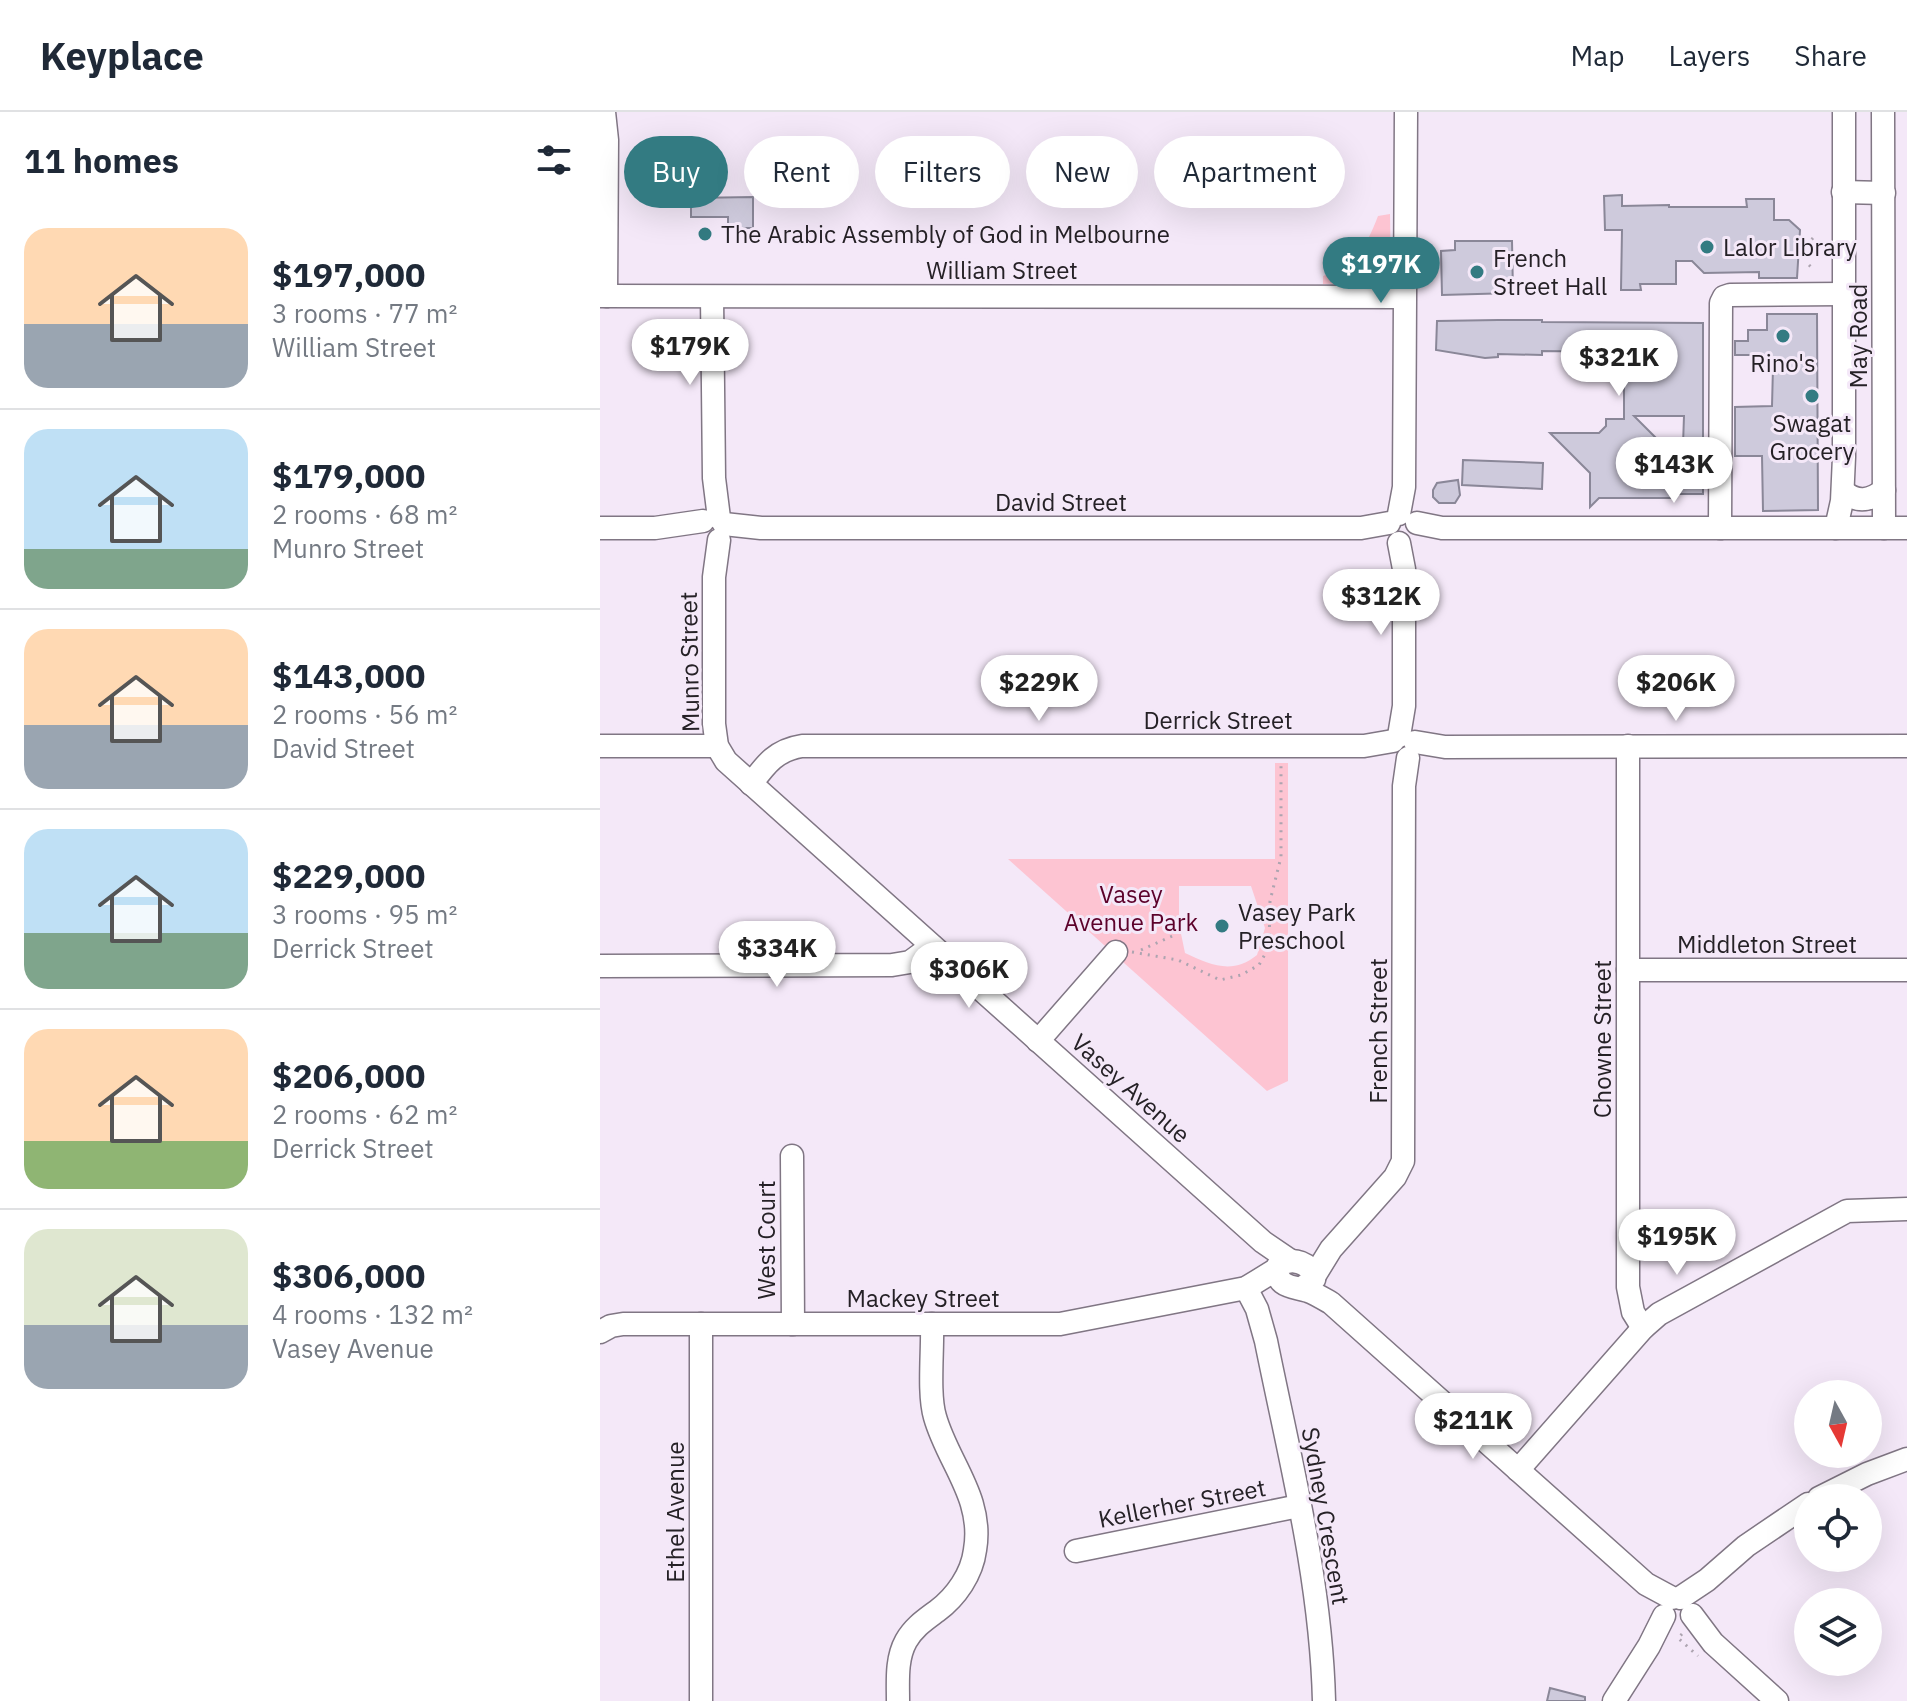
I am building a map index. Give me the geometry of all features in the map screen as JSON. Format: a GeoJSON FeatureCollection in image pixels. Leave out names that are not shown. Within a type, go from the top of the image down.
{"type":"FeatureCollection","features":[{"type":"Feature","properties":{"kind":"street","name":"May Road"},"geometry":{"type":"LineString","coordinates":[[1836,528],[1843,491],[1844,112]]}},
{"type":"Feature","properties":{"kind":"street","name":"May Road"},"geometry":{"type":"LineString","coordinates":[[1883,112],[1884,528]]}},
{"type":"Feature","properties":{"kind":"street"},"geometry":{"type":"LineString","coordinates":[[603,296],[606,115]]}},
{"type":"Feature","properties":{"kind":"street","name":"French Street"},"geometry":{"type":"LineString","coordinates":[[1294,1276],[1331,1249],[1395,1177],[1403,1161],[1407,117]]}},
{"type":"Feature","properties":{"kind":"street"},"geometry":{"type":"LineString","coordinates":[[1843,192],[1884,193]]}},
{"type":"Feature","properties":{"kind":"street"},"geometry":{"type":"LineString","coordinates":[[1720,528],[1720,311],[1724,297],[1843,294]]}},
{"type":"Feature","properties":{"kind":"street","name":"William Street"},"geometry":{"type":"LineString","coordinates":[[603,296],[1404,297]]}},
{"type":"Feature","properties":{"kind":"street","name":"Munro Street"},"geometry":{"type":"LineString","coordinates":[[712,297],[714,724],[717,746]]}},
{"type":"Feature","properties":{"kind":"street"},"geometry":{"type":"LineString","coordinates":[[1843,491],[1862,500],[1884,490]]}},
{"type":"Feature","properties":{"kind":"street","name":"David Street"},"geometry":{"type":"LineString","coordinates":[[600,528],[1907,528]]}},
{"type":"Feature","properties":{"kind":"street"},"geometry":{"type":"LineString","coordinates":[[600,746],[717,746]]}},
{"type":"Feature","properties":{"kind":"street","name":"Vasey Avenue"},"geometry":{"type":"LineString","coordinates":[[717,746],[726,761],[751,784],[1086,1081],[1263,1242],[1294,1276],[1331,1303],[1777,1701]]}},
{"type":"Feature","properties":{"kind":"street","name":"Derrick Street"},"geometry":{"type":"LineString","coordinates":[[751,784],[775,755],[802,746],[1907,746]]}},
{"type":"Feature","properties":{"kind":"street","name":"Chowne Street"},"geometry":{"type":"LineString","coordinates":[[1628,746],[1628,1287],[1633,1312],[1643,1328]]}},
{"type":"Feature","properties":{"kind":"street"},"geometry":{"type":"LineString","coordinates":[[600,966],[892,965],[910,962],[932,946]]}},
{"type":"Feature","properties":{"kind":"street"},"geometry":{"type":"LineString","coordinates":[[1038,1041],[1127,952]]}},
{"type":"Feature","properties":{"kind":"street","name":"Middleton Street"},"geometry":{"type":"LineString","coordinates":[[1628,970],[1907,970]]}},
{"type":"Feature","properties":{"kind":"street","name":"West Court"},"geometry":{"type":"LineString","coordinates":[[792,1156],[793,1324]]}},
{"type":"Feature","properties":{"kind":"street"},"geometry":{"type":"LineString","coordinates":[[1518,1470],[1643,1328],[1670,1307],[1847,1211],[1907,1209]]}},
{"type":"Feature","properties":{"kind":"street","name":"Mackey Street"},"geometry":{"type":"LineString","coordinates":[[600,1332],[623,1324],[1060,1324],[1294,1276]]}},
{"type":"Feature","properties":{"kind":"street","name":"Sydney Crescent"},"geometry":{"type":"LineString","coordinates":[[1266,1341],[1269,1311],[1294,1276]]}},
{"type":"Feature","properties":{"kind":"street","name":"Sydney Crescent"},"geometry":{"type":"LineString","coordinates":[[1246,1288],[1257,1309],[1266,1341],[1299,1506],[1316,1598],[1324,1701]]}},
{"type":"Feature","properties":{"kind":"street","name":"Ethel Avenue"},"geometry":{"type":"LineString","coordinates":[[701,1324],[701,1701]]}},
{"type":"Feature","properties":{"kind":"street"},"geometry":{"type":"LineString","coordinates":[[898,1701],[899,1666],[907,1639],[915,1627],[948,1602],[960,1587],[975,1555],[977,1539],[975,1509],[970,1493],[935,1418],[932,1324]]}},
{"type":"Feature","properties":{"kind":"street"},"geometry":{"type":"LineString","coordinates":[[1847,1484],[1907,1459]]}},
{"type":"Feature","properties":{"kind":"street","name":"Kellerher Street"},"geometry":{"type":"LineString","coordinates":[[1076,1551],[1299,1506]]}},
{"type":"Feature","properties":{"kind":"street"},"geometry":{"type":"LineString","coordinates":[[1614,1701],[1649,1646],[1707,1580],[1746,1546],[1794,1513]]}},
{"type":"Feature","properties":{"kind":"path"},"geometry":{"type":"LineString","coordinates":[[1806,245],[1813,238]]}},
{"type":"Feature","properties":{"kind":"path"},"geometry":{"type":"LineString","coordinates":[[1127,952],[1178,960],[1220,980],[1250,972],[1266,957],[1271,937],[1269,910],[1272,888],[1281,857],[1281,746]]}},
{"type":"Feature","properties":{"kind":"path"},"geometry":{"type":"LineString","coordinates":[[1127,952],[1177,934]]}},
{"type":"Feature","properties":{"kind":"green space"},"geometry":{"type":"Polygon","coordinates":[[[1390,214],[1391,277],[1386,282],[1323,284],[1323,276],[1344,266],[1358,254],[1378,216],[1390,214]]]}},
{"type":"Feature","properties":{"kind":"green space","name":"Vasey Avenue Park"},"geometry":{"type":"Polygon","coordinates":[[[1275,763],[1288,763],[1288,1081],[1267,1091],[1008,859],[1275,859],[1275,763]],[[1179,886],[1179,924],[1185,953],[1221,966],[1239,965],[1257,955],[1265,928],[1251,886],[1179,886]]]}},
{"type":"Feature","properties":{"kind":"building","name":"Lalor Library"},"geometry":{"type":"Polygon","coordinates":[[[1622,195],[1622,206],[1747,207],[1746,199],[1774,199],[1774,220],[1789,220],[1800,230],[1797,278],[1759,278],[1759,272],[1704,273],[1692,261],[1676,261],[1676,284],[1640,284],[1641,290],[1621,290],[1622,230],[1605,230],[1604,196],[1622,195]]]}},
{"type":"Feature","properties":{"kind":"building"},"geometry":{"type":"Polygon","coordinates":[[[728,197],[744,197],[744,208],[753,208],[753,228],[728,228],[728,217],[691,217],[691,208],[728,208],[728,197]]]}},
{"type":"Feature","properties":{"kind":"building","name":"French Street Hall"},"geometry":{"type":"Polygon","coordinates":[[[1455,241],[1512,241],[1513,293],[1442,295],[1441,251],[1455,250],[1455,241]]]}},
{"type":"Feature","properties":{"kind":"building"},"geometry":{"type":"Polygon","coordinates":[[[1767,314],[1817,314],[1818,510],[1763,511],[1762,456],[1735,456],[1735,407],[1772,406],[1773,367],[1751,367],[1751,355],[1735,355],[1735,341],[1748,341],[1748,330],[1767,330],[1767,314]]]}},
{"type":"Feature","properties":{"kind":"building"},"geometry":{"type":"Polygon","coordinates":[[[1437,321],[1703,323],[1703,494],[1672,494],[1672,498],[1599,498],[1590,507],[1590,473],[1550,433],[1599,433],[1606,426],[1606,419],[1624,419],[1624,352],[1542,351],[1542,355],[1498,354],[1498,357],[1485,358],[1436,350],[1437,321]],[[1634,416],[1656,438],[1656,445],[1683,445],[1684,416],[1634,416]]]}},
{"type":"Feature","properties":{"kind":"building"},"geometry":{"type":"Polygon","coordinates":[[[1463,460],[1543,463],[1542,489],[1462,485],[1463,460]]]}},
{"type":"Feature","properties":{"kind":"building"},"geometry":{"type":"Polygon","coordinates":[[[1458,480],[1460,495],[1455,503],[1439,503],[1433,497],[1437,483],[1458,480]]]}},
{"type":"Feature","properties":{"kind":"building"},"geometry":{"type":"Polygon","coordinates":[[[1550,1688],[1585,1697],[1585,1701],[1547,1701],[1550,1688]]]}},
{"type":"Feature","properties":{"kind":"place","name":"The Arabic Assembly of God in Melbourne"},"geometry":{"type":"Point","coordinates":[705,234]}},
{"type":"Feature","properties":{"kind":"place","name":"Lalor Library"},"geometry":{"type":"Point","coordinates":[1707,247]}},
{"type":"Feature","properties":{"kind":"place","name":"French Street Hall"},"geometry":{"type":"Point","coordinates":[1477,272]}},
{"type":"Feature","properties":{"kind":"place","name":"Rino's"},"geometry":{"type":"Point","coordinates":[1783,336]}},
{"type":"Feature","properties":{"kind":"place","name":"Swagat Grocery"},"geometry":{"type":"Point","coordinates":[1812,396]}},
{"type":"Feature","properties":{"kind":"place","name":"Vasey Park Preschool"},"geometry":{"type":"Point","coordinates":[1222,926]}}]}
